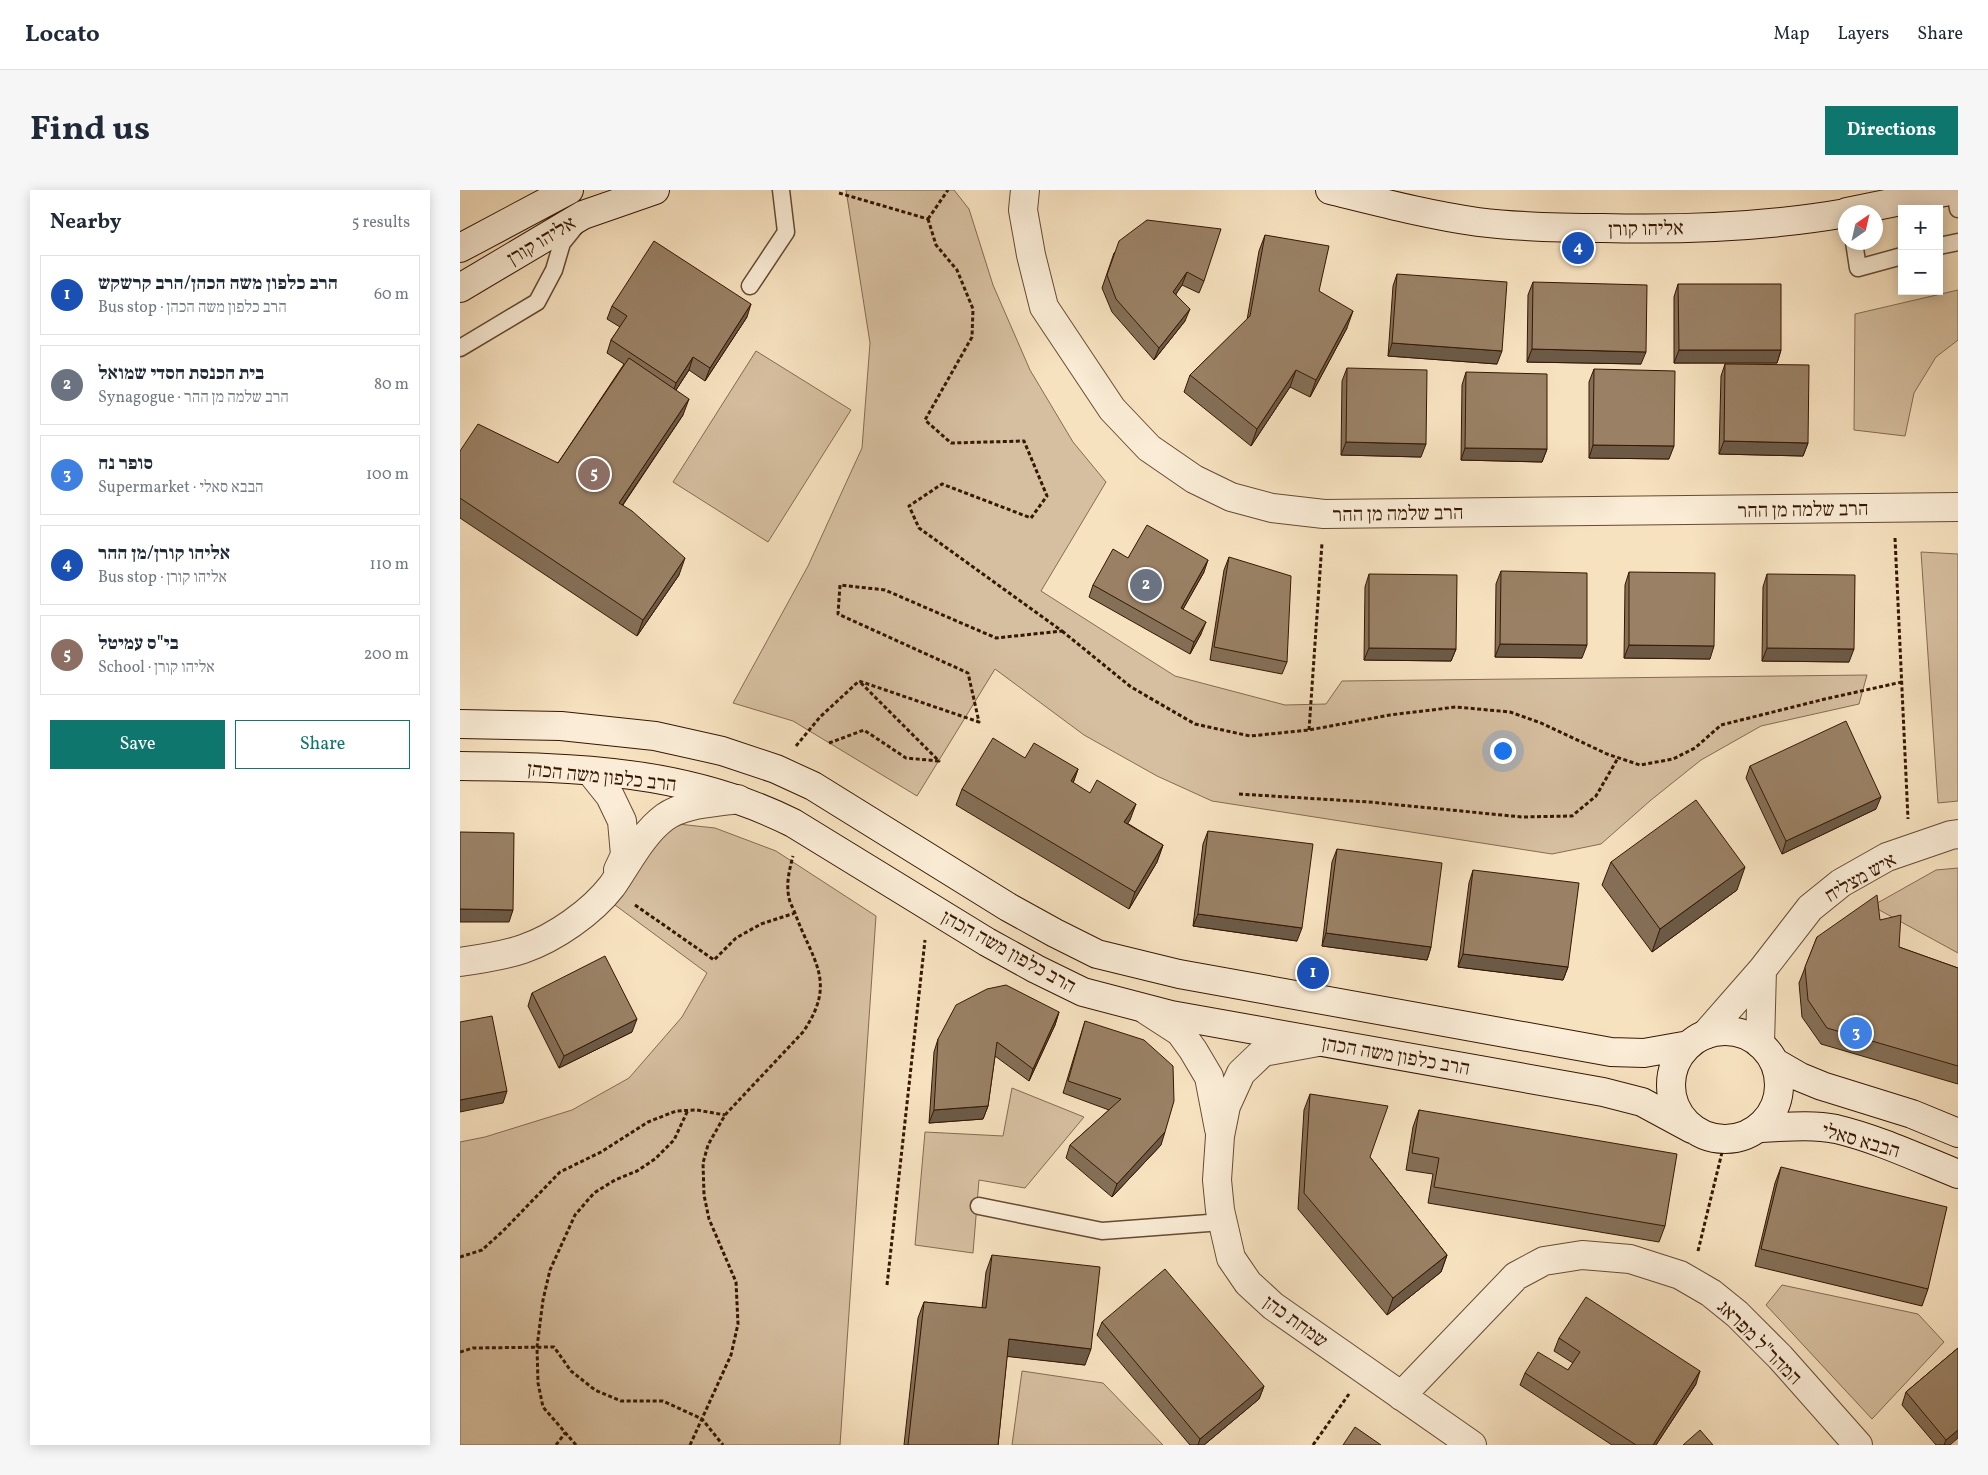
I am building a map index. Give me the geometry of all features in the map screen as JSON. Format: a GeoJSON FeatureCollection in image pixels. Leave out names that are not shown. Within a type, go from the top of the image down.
{"type":"FeatureCollection","features":[{"type":"Feature","properties":{"kind":"street","name":"אליהו קורן"},"geometry":{"type":"LineString","coordinates":[[460,248],[570,190]]}},
{"type":"Feature","properties":{"kind":"street","name":"אליהו קורן"},"geometry":{"type":"LineString","coordinates":[[460,288],[583,215],[655,190]]}},
{"type":"Feature","properties":{"kind":"street","name":"הרב שלמה מן ההר"},"geometry":{"type":"LineString","coordinates":[[1025,190],[1022,210],[1044,307],[1112,409],[1149,448],[1194,479],[1230,497],[1272,508],[1324,514],[1958,507]]}},
{"type":"Feature","properties":{"kind":"street","name":"אליהו קורן"},"geometry":{"type":"LineString","coordinates":[[1330,190],[1477,222],[1556,228],[1658,230],[1758,224],[1811,219],[1838,214]]}},
{"type":"Feature","properties":{"kind":"street","name":"אליהו קורן"},"geometry":{"type":"LineString","coordinates":[[1882,205],[1955,190]]}},
{"type":"Feature","properties":{"kind":"street","name":"הרב כלפון משה הכהן"},"geometry":{"type":"LineString","coordinates":[[460,724],[561,726],[655,736],[722,751],[776,769],[813,786],[1008,907],[1098,954],[1179,974],[1611,1052],[1644,1053],[1697,1040]]}},
{"type":"Feature","properties":{"kind":"street","name":"הרב כלפון משה הכהן"},"geometry":{"type":"LineString","coordinates":[[460,766],[558,767],[649,777],[712,790],[761,807],[800,827],[1003,951],[1083,992],[1145,1009],[1603,1092],[1642,1102],[1692,1129]]}},
{"type":"Feature","properties":{"kind":"street"},"geometry":{"type":"LineString","coordinates":[[590,771],[610,796],[622,822],[625,855],[610,887]]}},
{"type":"Feature","properties":{"kind":"street"},"geometry":{"type":"LineString","coordinates":[[460,962],[515,951],[558,931],[590,909],[610,887],[648,834],[666,816],[689,807],[738,799]]}},
{"type":"Feature","properties":{"kind":"street","name":"איש מצליח"},"geometry":{"type":"LineString","coordinates":[[1697,1040],[1762,970],[1810,908],[1841,883],[1887,858],[1958,834]]}},
{"type":"Feature","properties":{"kind":"street"},"geometry":{"type":"LineString","coordinates":[[1762,970],[1767,1053],[1779,1080],[1778,1098],[1771,1114],[1759,1128],[1743,1137],[1724,1140],[1708,1137],[1692,1129],[1681,1118],[1674,1103],[1671,1088],[1672,1072],[1675,1064],[1697,1040],[1719,1031],[1734,1032],[1748,1036],[1767,1053]]}},
{"type":"Feature","properties":{"kind":"street"},"geometry":{"type":"LineString","coordinates":[[1145,1009],[1180,1032],[1209,1077],[1220,1136]]}},
{"type":"Feature","properties":{"kind":"street"},"geometry":{"type":"LineString","coordinates":[[1220,1136],[1226,1106],[1240,1073],[1264,1052],[1319,1042]]}},
{"type":"Feature","properties":{"kind":"street","name":"הבבא סאלי"},"geometry":{"type":"LineString","coordinates":[[1767,1053],[1800,1077],[1912,1114],[1958,1133]]}},
{"type":"Feature","properties":{"kind":"street","name":"הבבא סאלי"},"geometry":{"type":"LineString","coordinates":[[1759,1128],[1804,1125],[1836,1129],[1899,1150],[1958,1174]]}},
{"type":"Feature","properties":{"kind":"street","name":"שמחת כהן"},"geometry":{"type":"LineString","coordinates":[[1220,1136],[1217,1180],[1222,1222],[1231,1258],[1248,1283],[1272,1306],[1472,1445]]}},
{"type":"Feature","properties":{"kind":"street","name":"המהר\"ל מפראג"},"geometry":{"type":"LineString","coordinates":[[1401,1396],[1516,1276],[1544,1261],[1582,1255],[1630,1259],[1680,1275],[1711,1293],[1737,1314],[1780,1357],[1858,1445]]}},
{"type":"Feature","properties":{"kind":"lane"},"geometry":{"type":"LineString","coordinates":[[750,286],[786,232],[781,190]]}},
{"type":"Feature","properties":{"kind":"lane"},"geometry":{"type":"LineString","coordinates":[[1955,190],[1958,209]]}},
{"type":"Feature","properties":{"kind":"lane"},"geometry":{"type":"LineString","coordinates":[[460,348],[538,302],[554,270],[562,243],[583,215]]}},
{"type":"Feature","properties":{"kind":"lane"},"geometry":{"type":"LineString","coordinates":[[1943,245],[1958,242]]}},
{"type":"Feature","properties":{"kind":"lane"},"geometry":{"type":"LineString","coordinates":[[1855,250],[1858,268],[1898,257]]}},
{"type":"Feature","properties":{"kind":"lane"},"geometry":{"type":"LineString","coordinates":[[979,1206],[1102,1231],[1222,1222]]}},
{"type":"Feature","properties":{"kind":"path"},"geometry":{"type":"LineString","coordinates":[[928,219],[948,190]]}},
{"type":"Feature","properties":{"kind":"path"},"geometry":{"type":"LineString","coordinates":[[839,194],[928,219]]}},
{"type":"Feature","properties":{"kind":"path"},"geometry":{"type":"LineString","coordinates":[[928,219],[936,245],[957,270],[973,309],[972,337],[925,420],[951,443],[1024,441],[1047,496],[1031,518],[942,484],[909,506],[919,528],[1062,632],[1131,687],[1195,724],[1250,736],[1309,730],[1456,706],[1510,712],[1541,723],[1618,758],[1640,765],[1673,758],[1695,748],[1721,725],[1902,682]]}},
{"type":"Feature","properties":{"kind":"path"},"geometry":{"type":"LineString","coordinates":[[1894,508],[1910,850]]}},
{"type":"Feature","properties":{"kind":"path"},"geometry":{"type":"LineString","coordinates":[[1309,730],[1324,514]]}},
{"type":"Feature","properties":{"kind":"path"},"geometry":{"type":"LineString","coordinates":[[859,681],[979,722],[968,673],[838,614],[840,585],[885,590],[996,638],[1062,632]]}},
{"type":"Feature","properties":{"kind":"path"},"geometry":{"type":"LineString","coordinates":[[829,743],[864,730],[906,758],[938,761],[859,681]]}},
{"type":"Feature","properties":{"kind":"path"},"geometry":{"type":"LineString","coordinates":[[776,769],[820,717],[859,681]]}},
{"type":"Feature","properties":{"kind":"path"},"geometry":{"type":"LineString","coordinates":[[1240,794],[1369,802],[1522,817],[1572,816],[1596,796],[1618,758]]}},
{"type":"Feature","properties":{"kind":"path"},"geometry":{"type":"LineString","coordinates":[[690,1445],[731,1355],[738,1324],[736,1282],[709,1219],[704,1195],[703,1163],[708,1145],[725,1115],[804,1032],[813,1017],[820,996],[819,968],[789,899],[788,878],[800,827]]}},
{"type":"Feature","properties":{"kind":"path"},"geometry":{"type":"LineString","coordinates":[[610,887],[714,960],[736,938],[761,924],[795,913]]}},
{"type":"Feature","properties":{"kind":"path"},"geometry":{"type":"LineString","coordinates":[[887,1285],[929,906]]}},
{"type":"Feature","properties":{"kind":"path"},"geometry":{"type":"LineString","coordinates":[[576,1445],[544,1407],[538,1383],[537,1347],[543,1300],[550,1270],[575,1215],[594,1193],[615,1180],[637,1171],[655,1158],[674,1140],[688,1110]]}},
{"type":"Feature","properties":{"kind":"path"},"geometry":{"type":"LineString","coordinates":[[460,1257],[482,1250],[560,1172],[601,1152],[648,1122],[676,1111],[696,1110],[725,1115]]}},
{"type":"Feature","properties":{"kind":"path"},"geometry":{"type":"LineString","coordinates":[[1690,1281],[1724,1140]]}},
{"type":"Feature","properties":{"kind":"path"},"geometry":{"type":"LineString","coordinates":[[460,1352],[473,1348],[554,1347],[571,1371],[598,1391],[621,1401],[663,1401],[702,1419],[723,1445]]}},
{"type":"Feature","properties":{"kind":"path"},"geometry":{"type":"LineString","coordinates":[[1312,1445],[1366,1371]]}},
{"type":"Feature","properties":{"kind":"path"},"geometry":{"type":"LineString","coordinates":[[556,1445],[565,1433]]}},
{"type":"Feature","properties":{"kind":"shaded area"},"geometry":{"type":"Polygon","coordinates":[[[846,190],[954,190],[969,209],[993,285],[1030,370],[1073,442],[1106,482],[1041,591],[1175,676],[1285,705],[1326,704],[1342,681],[1867,675],[1859,704],[1761,726],[1701,760],[1651,800],[1601,844],[1552,854],[1212,801],[1157,776],[1084,735],[995,669],[917,796],[793,721],[733,703],[808,566],[862,448],[870,343],[846,190]]]}},
{"type":"Feature","properties":{"kind":"shaded area"},"geometry":{"type":"Polygon","coordinates":[[[1958,290],[1958,340],[1936,357],[1914,393],[1905,436],[1854,430],[1855,314],[1958,290]]]}},
{"type":"Feature","properties":{"kind":"shaded area"},"geometry":{"type":"Polygon","coordinates":[[[756,351],[851,410],[768,542],[673,482],[756,351]]]}},
{"type":"Feature","properties":{"kind":"shaded area"},"geometry":{"type":"Polygon","coordinates":[[[1921,552],[1958,554],[1958,801],[1938,803],[1921,552]]]}},
{"type":"Feature","properties":{"kind":"shaded area"},"geometry":{"type":"Polygon","coordinates":[[[678,824],[715,828],[776,851],[876,916],[840,1445],[460,1445],[460,1142],[485,1137],[572,1110],[629,1078],[682,1017],[707,973],[615,905],[663,830],[678,824]]]}},
{"type":"Feature","properties":{"kind":"shaded area"},"geometry":{"type":"Polygon","coordinates":[[[1958,868],[1958,953],[1872,906],[1936,870],[1958,868]]]}},
{"type":"Feature","properties":{"kind":"shaded area"},"geometry":{"type":"Polygon","coordinates":[[[1012,1088],[1084,1117],[1025,1188],[979,1180],[973,1253],[915,1245],[925,1132],[1003,1136],[1012,1088]]]}},
{"type":"Feature","properties":{"kind":"shaded area"},"geometry":{"type":"Polygon","coordinates":[[[1782,1285],[1918,1314],[1944,1342],[1872,1419],[1766,1305],[1782,1285]]]}},
{"type":"Feature","properties":{"kind":"shaded area"},"geometry":{"type":"Polygon","coordinates":[[[1022,1371],[1103,1383],[1163,1445],[1012,1445],[1022,1371]]]}},
{"type":"Feature","properties":{"kind":"building"},"geometry":{"type":"Polygon","coordinates":[[[1147,220],[1221,229],[1204,281],[1187,272],[1173,292],[1190,309],[1159,348],[1116,299],[1107,275],[1119,241],[1147,220]]]}},
{"type":"Feature","properties":{"kind":"building"},"geometry":{"type":"Polygon","coordinates":[[[1265,235],[1329,246],[1319,291],[1353,311],[1316,380],[1296,370],[1257,429],[1190,375],[1250,316],[1265,235]]]}},
{"type":"Feature","properties":{"kind":"building"},"geometry":{"type":"Polygon","coordinates":[[[654,241],[751,304],[710,368],[693,357],[676,383],[611,340],[627,316],[612,306],[654,241]]]}},
{"type":"Feature","properties":{"kind":"building"},"geometry":{"type":"Polygon","coordinates":[[[1397,274],[1507,282],[1502,351],[1392,343],[1397,274]]]}},
{"type":"Feature","properties":{"kind":"building"},"geometry":{"type":"Polygon","coordinates":[[[1533,282],[1647,285],[1646,352],[1532,349],[1533,282]]]}},
{"type":"Feature","properties":{"kind":"building"},"geometry":{"type":"Polygon","coordinates":[[[1678,284],[1781,284],[1781,350],[1679,350],[1678,284]]]}},
{"type":"Feature","properties":{"kind":"building"},"geometry":{"type":"Polygon","coordinates":[[[629,358],[689,399],[619,503],[632,511],[685,558],[643,620],[460,498],[460,451],[478,424],[558,463],[629,358]]]}},
{"type":"Feature","properties":{"kind":"building"},"geometry":{"type":"Polygon","coordinates":[[[1725,364],[1809,365],[1808,443],[1724,441],[1725,364]]]}},
{"type":"Feature","properties":{"kind":"building"},"geometry":{"type":"Polygon","coordinates":[[[1347,368],[1427,370],[1426,444],[1346,442],[1347,368]]]}},
{"type":"Feature","properties":{"kind":"building"},"geometry":{"type":"Polygon","coordinates":[[[1594,369],[1675,371],[1674,446],[1593,445],[1594,369]]]}},
{"type":"Feature","properties":{"kind":"building"},"geometry":{"type":"Polygon","coordinates":[[[1466,372],[1547,374],[1547,449],[1465,448],[1466,372]]]}},
{"type":"Feature","properties":{"kind":"building"},"geometry":{"type":"Polygon","coordinates":[[[1147,525],[1208,560],[1181,608],[1206,622],[1194,642],[1093,585],[1113,549],[1128,558],[1147,525]]]}},
{"type":"Feature","properties":{"kind":"building"},"geometry":{"type":"Polygon","coordinates":[[[1229,557],[1291,576],[1287,662],[1214,647],[1229,557]]]}},
{"type":"Feature","properties":{"kind":"building"},"geometry":{"type":"Polygon","coordinates":[[[1501,571],[1587,573],[1587,645],[1500,644],[1501,571]]]}},
{"type":"Feature","properties":{"kind":"building"},"geometry":{"type":"Polygon","coordinates":[[[1629,572],[1715,573],[1714,646],[1629,645],[1629,572]]]}},
{"type":"Feature","properties":{"kind":"building"},"geometry":{"type":"Polygon","coordinates":[[[1369,574],[1457,575],[1456,649],[1369,648],[1369,574]]]}},
{"type":"Feature","properties":{"kind":"building"},"geometry":{"type":"Polygon","coordinates":[[[1767,574],[1855,575],[1854,649],[1767,648],[1767,574]]]}},
{"type":"Feature","properties":{"kind":"building"},"geometry":{"type":"Polygon","coordinates":[[[1846,721],[1881,797],[1786,841],[1750,766],[1846,721]]]}},
{"type":"Feature","properties":{"kind":"building"},"geometry":{"type":"Polygon","coordinates":[[[993,738],[1025,758],[1034,743],[1078,769],[1071,781],[1090,793],[1097,780],[1136,804],[1124,822],[1163,845],[1135,892],[962,789],[993,738]]]}},
{"type":"Feature","properties":{"kind":"building"},"geometry":{"type":"Polygon","coordinates":[[[1696,800],[1745,867],[1660,929],[1611,862],[1696,800]]]}},
{"type":"Feature","properties":{"kind":"building"},"geometry":{"type":"Polygon","coordinates":[[[1208,831],[1313,844],[1302,928],[1198,914],[1208,831]]]}},
{"type":"Feature","properties":{"kind":"building"},"geometry":{"type":"Polygon","coordinates":[[[460,832],[514,833],[513,910],[460,909],[460,832]]]}},
{"type":"Feature","properties":{"kind":"building"},"geometry":{"type":"Polygon","coordinates":[[[1337,849],[1442,863],[1431,947],[1326,933],[1337,849]]]}},
{"type":"Feature","properties":{"kind":"building"},"geometry":{"type":"Polygon","coordinates":[[[1473,870],[1579,883],[1568,967],[1463,954],[1473,870]]]}},
{"type":"Feature","properties":{"kind":"building"},"geometry":{"type":"Polygon","coordinates":[[[1877,895],[1880,920],[1901,915],[1899,947],[1958,968],[1958,1066],[1827,1028],[1808,1000],[1805,967],[1817,937],[1877,895]]]}},
{"type":"Feature","properties":{"kind":"building"},"geometry":{"type":"Polygon","coordinates":[[[605,956],[637,1019],[564,1056],[532,993],[605,956]]]}},
{"type":"Feature","properties":{"kind":"building"},"geometry":{"type":"Polygon","coordinates":[[[1006,985],[1059,1012],[1033,1069],[997,1042],[988,1106],[934,1110],[938,1039],[956,1005],[987,989],[1006,985]]]}},
{"type":"Feature","properties":{"kind":"building"},"geometry":{"type":"Polygon","coordinates":[[[492,1016],[507,1091],[460,1100],[460,1022],[492,1016]]]}},
{"type":"Feature","properties":{"kind":"building"},"geometry":{"type":"Polygon","coordinates":[[[1085,1021],[1144,1040],[1173,1066],[1174,1101],[1165,1132],[1117,1184],[1070,1145],[1121,1099],[1068,1081],[1085,1021]]]}},
{"type":"Feature","properties":{"kind":"building"},"geometry":{"type":"Polygon","coordinates":[[[1310,1094],[1388,1106],[1370,1157],[1447,1255],[1393,1298],[1304,1193],[1310,1094]]]}},
{"type":"Feature","properties":{"kind":"building"},"geometry":{"type":"Polygon","coordinates":[[[1419,1110],[1677,1154],[1665,1226],[1434,1187],[1439,1158],[1412,1153],[1419,1110]]]}},
{"type":"Feature","properties":{"kind":"building"},"geometry":{"type":"Polygon","coordinates":[[[1781,1167],[1947,1207],[1928,1289],[1761,1249],[1781,1167]]]}},
{"type":"Feature","properties":{"kind":"building"},"geometry":{"type":"Polygon","coordinates":[[[992,1255],[1100,1267],[1091,1349],[1009,1339],[998,1445],[908,1445],[924,1302],[986,1308],[992,1255]]]}},
{"type":"Feature","properties":{"kind":"building"},"geometry":{"type":"Polygon","coordinates":[[[1165,1269],[1264,1386],[1200,1439],[1102,1322],[1165,1269]]]}},
{"type":"Feature","properties":{"kind":"building"},"geometry":{"type":"Polygon","coordinates":[[[1586,1297],[1700,1371],[1653,1445],[1636,1445],[1525,1373],[1538,1352],[1568,1370],[1580,1352],[1559,1338],[1586,1297]]]}},
{"type":"Feature","properties":{"kind":"building"},"geometry":{"type":"Polygon","coordinates":[[[1958,1348],[1958,1430],[1946,1440],[1906,1392],[1958,1348]]]}},
{"type":"Feature","properties":{"kind":"building"},"geometry":{"type":"Polygon","coordinates":[[[1355,1427],[1381,1445],[1343,1445],[1355,1427]]]}},
{"type":"Feature","properties":{"kind":"building"},"geometry":{"type":"Polygon","coordinates":[[[1700,1430],[1713,1445],[1683,1445],[1700,1430]]]}},
{"type":"Feature","properties":{"kind":"place","name":"אליהו קורן/מן ההר"},"geometry":{"type":"Point","coordinates":[1578,248]}},
{"type":"Feature","properties":{"kind":"place","name":"בי\"ס עמיטל"},"geometry":{"type":"Point","coordinates":[594,474]}},
{"type":"Feature","properties":{"kind":"place","name":"בית הכנסת חסדי שמואל"},"geometry":{"type":"Point","coordinates":[1146,585]}},
{"type":"Feature","properties":{"kind":"place","name":"הרב כלפון משה הכהן/הרב קרשקש"},"geometry":{"type":"Point","coordinates":[1313,973]}},
{"type":"Feature","properties":{"kind":"place","name":"סופר נח"},"geometry":{"type":"Point","coordinates":[1856,1033]}}]}
